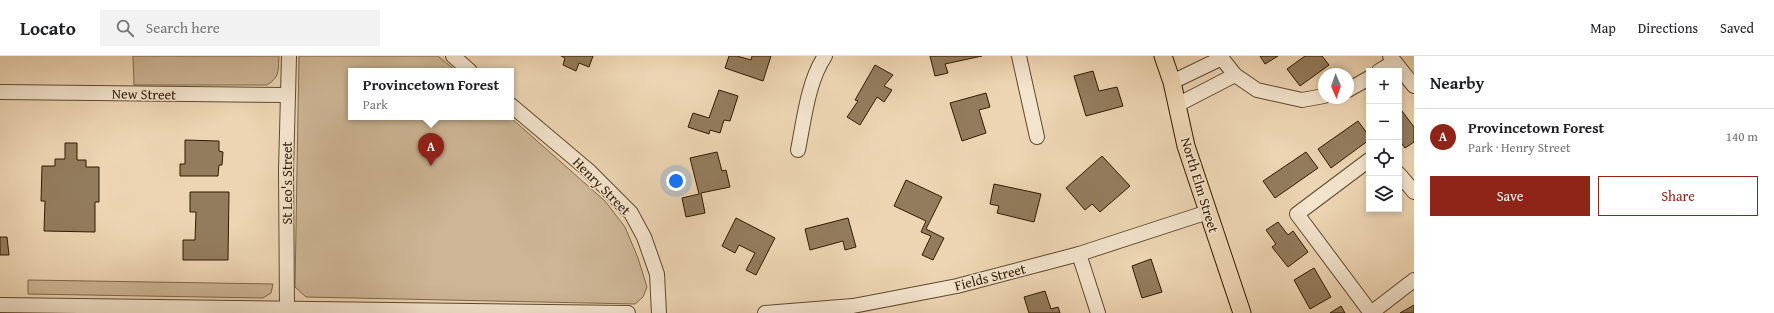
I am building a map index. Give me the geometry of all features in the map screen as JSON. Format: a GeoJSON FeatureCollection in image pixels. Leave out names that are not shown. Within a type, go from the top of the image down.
{"type":"FeatureCollection","features":[{"type":"Feature","properties":{"kind":"main road","name":"North Elm Street"},"geometry":{"type":"LineString","coordinates":[[1163,56],[1172,82],[1186,146],[1242,313]]}},
{"type":"Feature","properties":{"kind":"street","name":"St Leo's Street"},"geometry":{"type":"LineString","coordinates":[[287,310],[286,171],[289,56]]}},
{"type":"Feature","properties":{"kind":"street"},"geometry":{"type":"LineString","coordinates":[[453,56],[467,68]]}},
{"type":"Feature","properties":{"kind":"street"},"geometry":{"type":"LineString","coordinates":[[798,150],[808,98],[820,63],[825,56]]}},
{"type":"Feature","properties":{"kind":"street"},"geometry":{"type":"LineString","coordinates":[[1019,56],[1037,137]]}},
{"type":"Feature","properties":{"kind":"street"},"geometry":{"type":"LineString","coordinates":[[1172,82],[1221,57],[1235,75],[1257,90],[1302,100],[1318,97]]}},
{"type":"Feature","properties":{"kind":"street"},"geometry":{"type":"LineString","coordinates":[[1382,68],[1392,59],[1414,86]]}},
{"type":"Feature","properties":{"kind":"street"},"geometry":{"type":"LineString","coordinates":[[1177,105],[1235,75]]}},
{"type":"Feature","properties":{"kind":"street"},"geometry":{"type":"LineString","coordinates":[[1354,87],[1366,80]]}},
{"type":"Feature","properties":{"kind":"street","name":"New Street"},"geometry":{"type":"LineString","coordinates":[[0,92],[287,95]]}},
{"type":"Feature","properties":{"kind":"street","name":"Henry Street"},"geometry":{"type":"LineString","coordinates":[[514,108],[588,170],[631,213],[644,237],[657,274],[659,313]]}},
{"type":"Feature","properties":{"kind":"street"},"geometry":{"type":"LineString","coordinates":[[1366,162],[1297,214],[1371,313],[1414,280]]}},
{"type":"Feature","properties":{"kind":"street"},"geometry":{"type":"LineString","coordinates":[[1401,176],[1414,192]]}},
{"type":"Feature","properties":{"kind":"street","name":"Fields Street"},"geometry":{"type":"LineString","coordinates":[[765,313],[853,306],[957,286],[1079,254],[1208,212]]}},
{"type":"Feature","properties":{"kind":"street"},"geometry":{"type":"LineString","coordinates":[[1079,254],[1098,313]]}},
{"type":"Feature","properties":{"kind":"street"},"geometry":{"type":"LineString","coordinates":[[0,305],[287,310],[628,313]]}},
{"type":"Feature","properties":{"kind":"shaded area"},"geometry":{"type":"Polygon","coordinates":[[[133,56],[279,56],[278,73],[267,85],[134,85],[133,56]]]}},
{"type":"Feature","properties":{"kind":"shaded area"},"geometry":{"type":"Polygon","coordinates":[[[299,56],[438,56],[452,68],[348,68],[348,120],[513,120],[605,201],[625,227],[638,258],[647,287],[643,297],[635,304],[306,297],[295,287],[299,56]]]}},
{"type":"Feature","properties":{"kind":"shaded area"},"geometry":{"type":"Polygon","coordinates":[[[28,280],[273,284],[271,293],[263,298],[28,294],[28,280]]]}},
{"type":"Feature","properties":{"kind":"building"},"geometry":{"type":"Polygon","coordinates":[[[561,56],[593,56],[589,67],[579,63],[576,71],[563,65],[565,58],[561,56]]]}},
{"type":"Feature","properties":{"kind":"building"},"geometry":{"type":"Polygon","coordinates":[[[729,56],[737,56],[751,60],[752,56],[771,56],[763,81],[725,68],[729,56]]]}},
{"type":"Feature","properties":{"kind":"building"},"geometry":{"type":"Polygon","coordinates":[[[930,56],[982,56],[945,64],[948,73],[935,76],[930,56]]]}},
{"type":"Feature","properties":{"kind":"building"},"geometry":{"type":"Polygon","coordinates":[[[1260,56],[1278,56],[1265,64],[1260,56]]]}},
{"type":"Feature","properties":{"kind":"building"},"geometry":{"type":"Polygon","coordinates":[[[1305,56],[1322,56],[1329,65],[1325,68],[1318,68],[1318,73],[1300,86],[1287,69],[1305,56]]]}},
{"type":"Feature","properties":{"kind":"building"},"geometry":{"type":"Polygon","coordinates":[[[875,65],[893,75],[884,86],[892,90],[884,102],[877,97],[860,125],[847,117],[858,101],[855,100],[875,65]]]}},
{"type":"Feature","properties":{"kind":"building"},"geometry":{"type":"Polygon","coordinates":[[[1093,71],[1099,91],[1117,87],[1123,106],[1086,116],[1074,76],[1093,71]]]}},
{"type":"Feature","properties":{"kind":"building"},"geometry":{"type":"Polygon","coordinates":[[[719,90],[738,96],[730,121],[724,120],[720,133],[710,130],[709,134],[688,127],[693,113],[709,118],[719,90]]]}},
{"type":"Feature","properties":{"kind":"building"},"geometry":{"type":"Polygon","coordinates":[[[986,93],[990,107],[979,110],[986,133],[962,141],[950,103],[986,93]]]}},
{"type":"Feature","properties":{"kind":"building"},"geometry":{"type":"Polygon","coordinates":[[[1402,111],[1414,127],[1414,142],[1405,148],[1402,144],[1402,111]]]}},
{"type":"Feature","properties":{"kind":"building"},"geometry":{"type":"Polygon","coordinates":[[[1358,121],[1366,132],[1366,142],[1331,168],[1318,149],[1358,121]]]}},
{"type":"Feature","properties":{"kind":"building"},"geometry":{"type":"Polygon","coordinates":[[[185,140],[219,141],[219,151],[223,152],[222,165],[219,165],[218,176],[180,176],[180,164],[185,164],[185,140]]]}},
{"type":"Feature","properties":{"kind":"building"},"geometry":{"type":"Polygon","coordinates":[[[65,143],[77,143],[77,160],[86,160],[86,167],[99,167],[99,202],[95,202],[95,232],[44,231],[45,201],[41,201],[42,166],[55,166],[55,159],[65,159],[65,143]]]}},
{"type":"Feature","properties":{"kind":"building"},"geometry":{"type":"Polygon","coordinates":[[[717,152],[722,171],[726,170],[730,187],[701,193],[705,213],[686,217],[682,198],[699,194],[690,158],[717,152]]]}},
{"type":"Feature","properties":{"kind":"building"},"geometry":{"type":"Polygon","coordinates":[[[1306,152],[1318,168],[1275,198],[1263,181],[1306,152]]]}},
{"type":"Feature","properties":{"kind":"building"},"geometry":{"type":"Polygon","coordinates":[[[1102,156],[1130,186],[1100,212],[1092,204],[1085,210],[1066,188],[1102,156]]]}},
{"type":"Feature","properties":{"kind":"building"},"geometry":{"type":"Polygon","coordinates":[[[906,180],[942,197],[926,229],[944,238],[933,260],[922,255],[931,236],[921,232],[926,221],[894,206],[906,180]]]}},
{"type":"Feature","properties":{"kind":"building"},"geometry":{"type":"Polygon","coordinates":[[[994,184],[1041,194],[1034,222],[997,213],[999,206],[990,204],[994,184]]]}},
{"type":"Feature","properties":{"kind":"building"},"geometry":{"type":"Polygon","coordinates":[[[190,192],[229,192],[228,260],[183,260],[183,240],[195,240],[196,212],[190,212],[190,192]]]}},
{"type":"Feature","properties":{"kind":"building"},"geometry":{"type":"Polygon","coordinates":[[[736,218],[775,238],[756,275],[746,270],[755,253],[739,245],[735,253],[722,246],[736,218]]]}},
{"type":"Feature","properties":{"kind":"building"},"geometry":{"type":"Polygon","coordinates":[[[848,218],[856,247],[845,250],[843,241],[810,250],[805,229],[848,218]]]}},
{"type":"Feature","properties":{"kind":"building"},"geometry":{"type":"Polygon","coordinates":[[[1278,222],[1288,235],[1293,231],[1308,252],[1288,267],[1272,247],[1276,244],[1266,230],[1278,222]]]}},
{"type":"Feature","properties":{"kind":"building"},"geometry":{"type":"Polygon","coordinates":[[[0,237],[7,237],[9,255],[0,255],[0,237]]]}},
{"type":"Feature","properties":{"kind":"building"},"geometry":{"type":"Polygon","coordinates":[[[1151,259],[1162,292],[1142,298],[1132,266],[1151,259]]]}},
{"type":"Feature","properties":{"kind":"building"},"geometry":{"type":"Polygon","coordinates":[[[1314,268],[1331,297],[1310,309],[1294,280],[1314,268]]]}},
{"type":"Feature","properties":{"kind":"building"},"geometry":{"type":"Polygon","coordinates":[[[1045,291],[1051,309],[1058,307],[1060,313],[1029,313],[1024,297],[1045,291]]]}},
{"type":"Feature","properties":{"kind":"building"},"geometry":{"type":"Polygon","coordinates":[[[1414,305],[1414,313],[1400,313],[1414,305]]]}},
{"type":"Feature","properties":{"kind":"building"},"geometry":{"type":"Polygon","coordinates":[[[1341,306],[1345,313],[1330,313],[1341,306]]]}},
{"type":"Feature","properties":{"kind":"place","name":"Provincetown Forest"},"geometry":{"type":"Point","coordinates":[431,166]}}]}
